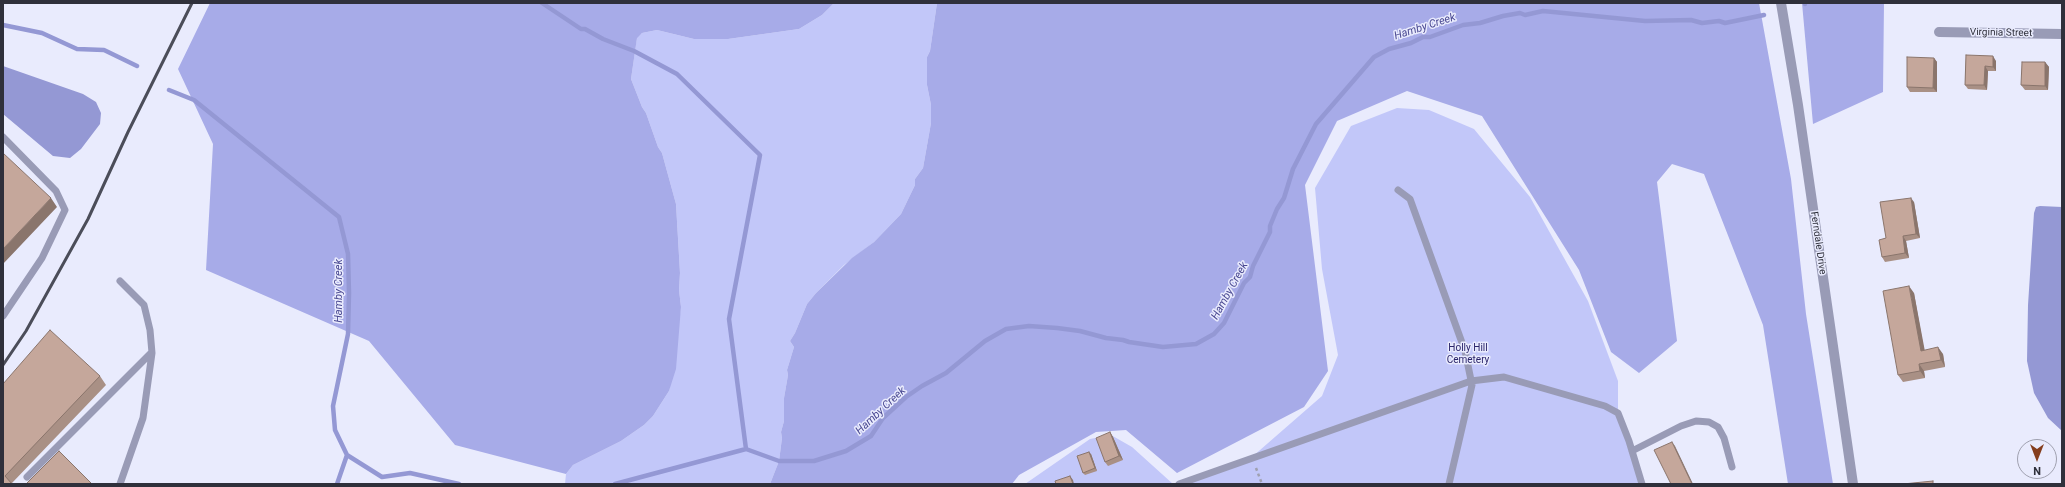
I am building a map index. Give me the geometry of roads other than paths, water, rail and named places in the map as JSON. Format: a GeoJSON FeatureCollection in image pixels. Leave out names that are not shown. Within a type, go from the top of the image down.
{"type":"FeatureCollection","features":[{"type":"Feature","properties":{"kind":"street","name":"Ferndale Drive"},"geometry":{"type":"LineString","coordinates":[[1781,3],[1799,113],[1852,484]]}},
{"type":"Feature","properties":{"kind":"street","name":"Virginia Street"},"geometry":{"type":"LineString","coordinates":[[1939,32],[2062,34]]}},
{"type":"Feature","properties":{"kind":"lane"},"geometry":{"type":"LineString","coordinates":[[3,137],[56,191],[65,210],[42,258],[3,316]]}},
{"type":"Feature","properties":{"kind":"lane"},"geometry":{"type":"LineString","coordinates":[[1398,190],[1410,198],[1465,351],[1472,385],[1449,484]]}},
{"type":"Feature","properties":{"kind":"lane"},"geometry":{"type":"LineString","coordinates":[[120,281],[144,305],[150,330],[152,353],[142,418],[120,484]]}},
{"type":"Feature","properties":{"kind":"lane"},"geometry":{"type":"LineString","coordinates":[[27,477],[152,353]]}},
{"type":"Feature","properties":{"kind":"lane"},"geometry":{"type":"LineString","coordinates":[[1179,484],[1471,381],[1504,378],[1605,406],[1618,413],[1642,484]]}},
{"type":"Feature","properties":{"kind":"lane"},"geometry":{"type":"LineString","coordinates":[[1632,451],[1681,426],[1696,421],[1709,422],[1718,427],[1724,438],[1732,467]]}},
{"type":"Feature","properties":{"kind":"waterway"},"geometry":{"type":"LineString","coordinates":[[542,3],[581,29],[585,29],[603,39],[634,51],[677,74],[760,155],[729,319],[746,449]]}},
{"type":"Feature","properties":{"kind":"waterway","name":"Hamby Creek"},"geometry":{"type":"LineString","coordinates":[[615,484],[746,449],[779,461],[814,461],[846,451],[871,436],[883,418],[906,397],[922,386],[946,373],[985,341],[1006,329],[1029,326],[1057,328],[1163,347],[1196,344],[1214,334],[1224,323],[1244,283],[1250,277],[1253,266],[1270,232],[1270,226],[1277,209],[1284,198],[1293,169],[1316,124],[1374,57],[1389,49],[1411,43],[1423,37],[1430,37],[1463,25],[1480,23],[1503,16],[1520,13],[1525,15],[1543,11],[1645,21],[1691,20],[1702,23],[1719,21],[1725,23],[1764,15]]}},
{"type":"Feature","properties":{"kind":"waterway","name":"Hamby Creek"},"geometry":{"type":"LineString","coordinates":[[3,25],[42,33],[77,49],[104,50],[137,66]]}},
{"type":"Feature","properties":{"kind":"waterway","name":"Hamby Creek"},"geometry":{"type":"LineString","coordinates":[[169,90],[194,100],[339,217],[348,254],[348,334],[333,406],[335,430],[347,455],[382,477],[410,473],[459,484]]}},
{"type":"Feature","properties":{"kind":"waterway"},"geometry":{"type":"LineString","coordinates":[[337,484],[347,455]]}},
{"type":"Feature","properties":{"kind":"railway"},"geometry":{"type":"LineString","coordinates":[[3,365],[26,331],[88,219],[128,132],[192,3]]}},
{"type":"Feature","properties":{"kind":"park label","name":"Holly Hill Cemetery"},"geometry":{"type":"Point","coordinates":[1468,354]}}]}
